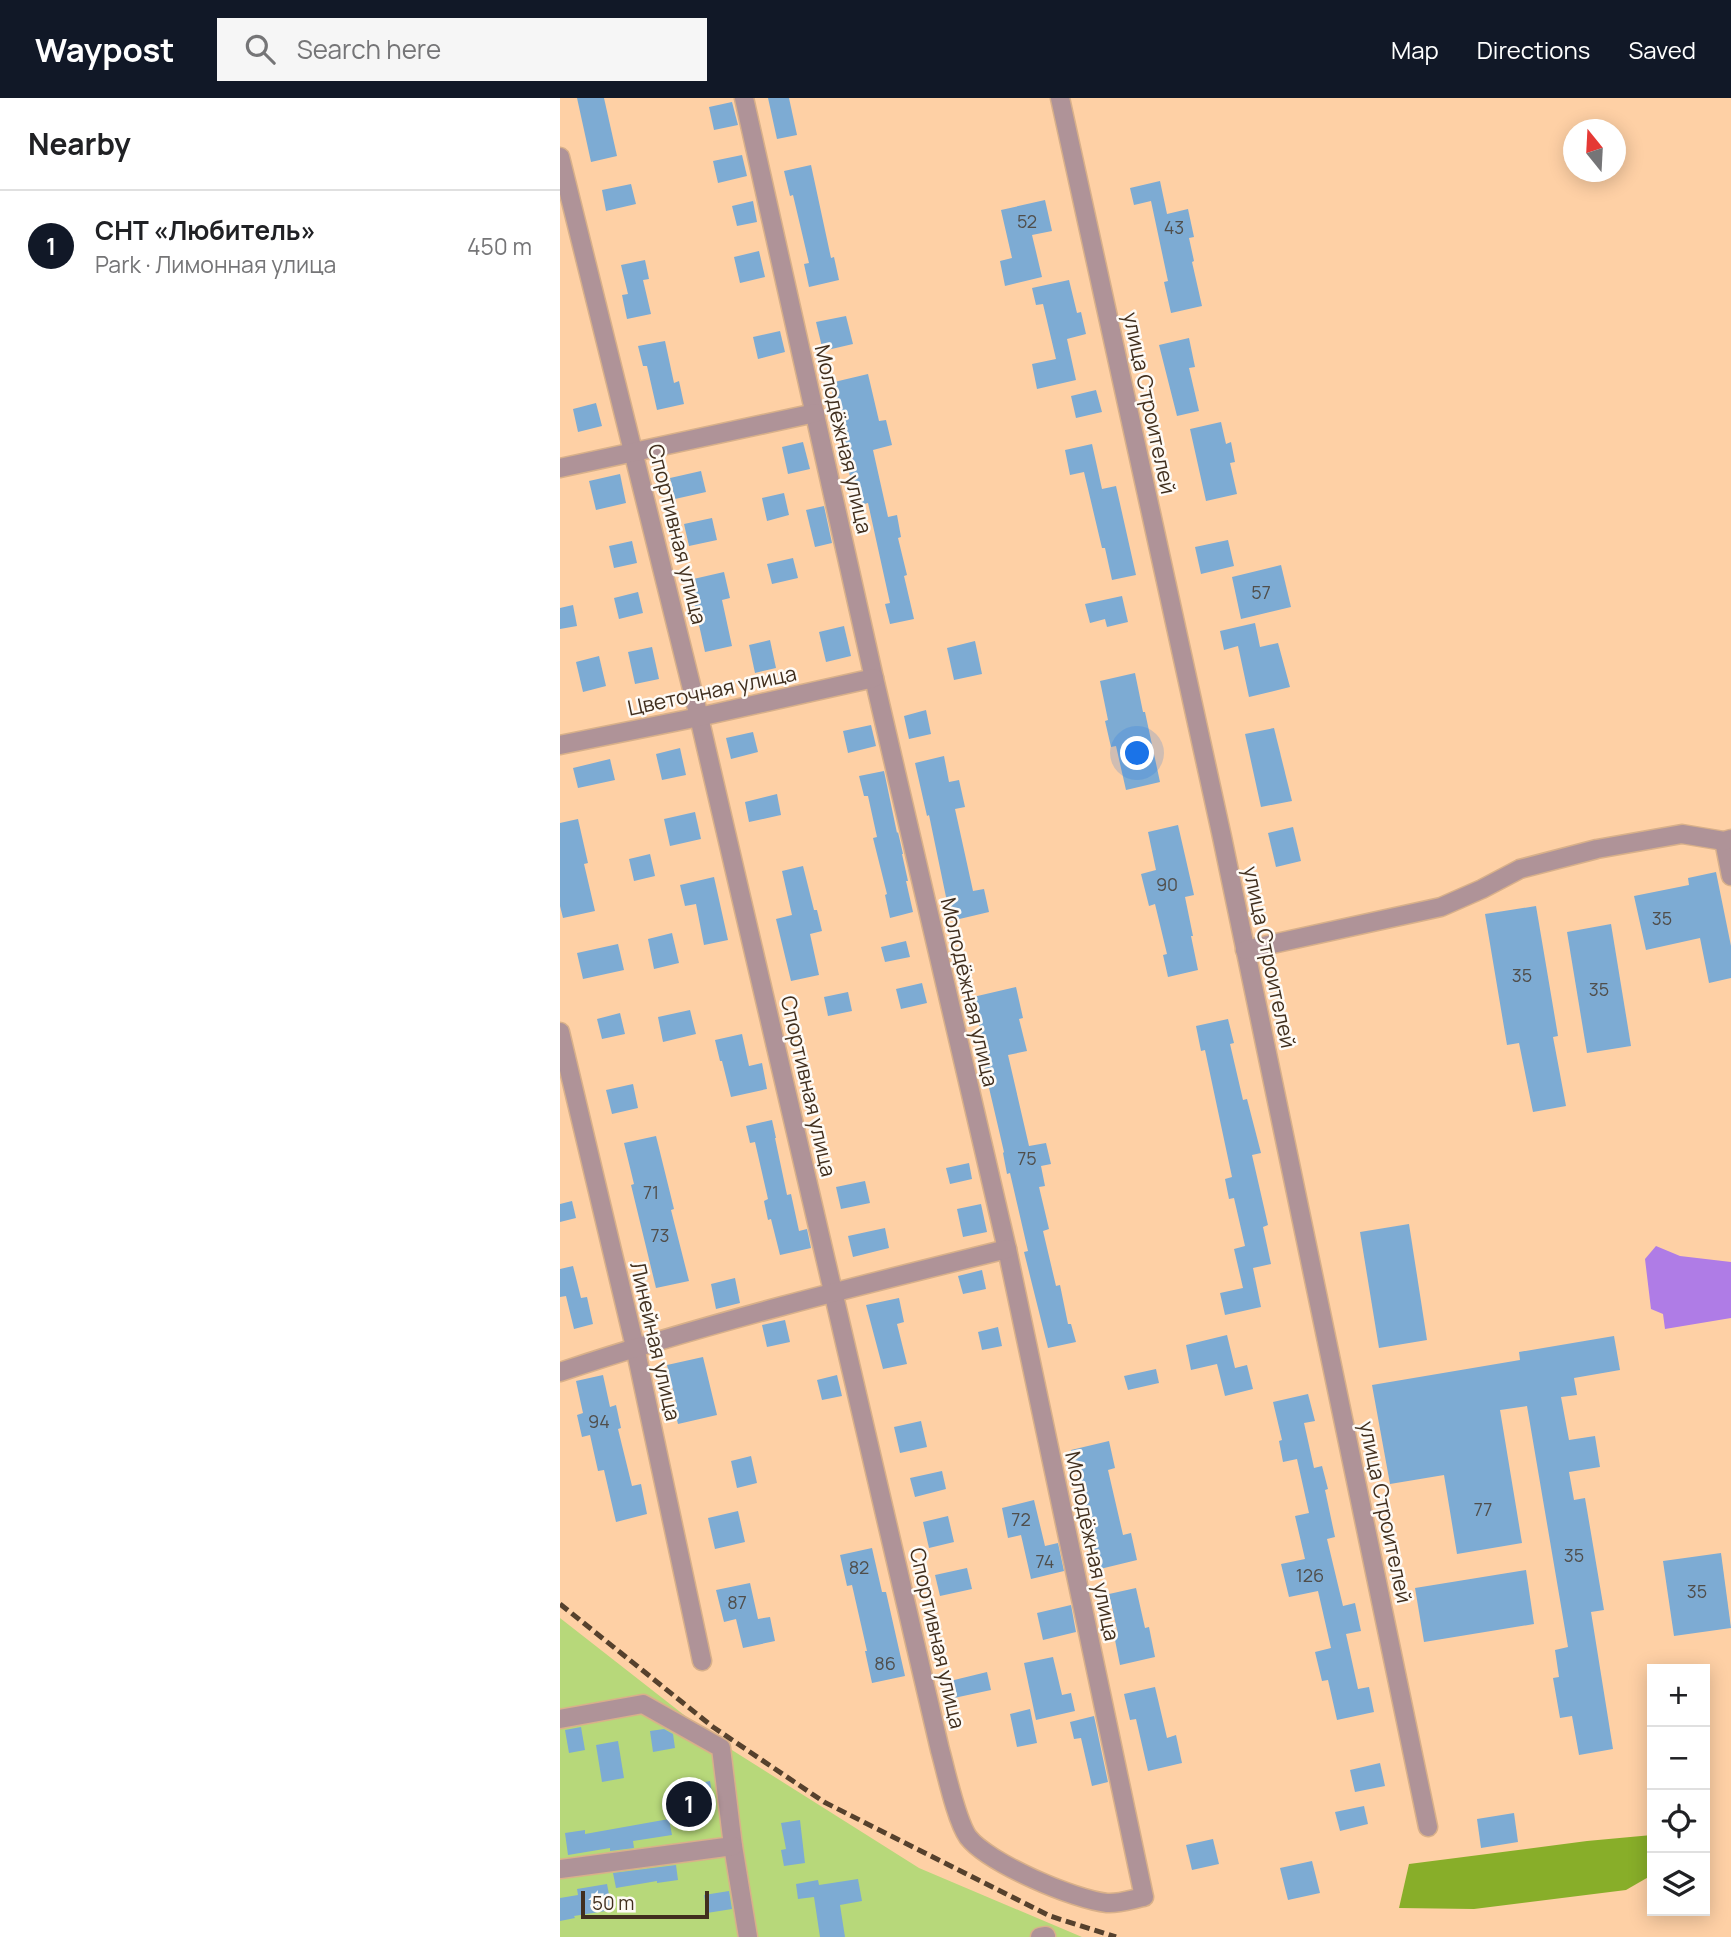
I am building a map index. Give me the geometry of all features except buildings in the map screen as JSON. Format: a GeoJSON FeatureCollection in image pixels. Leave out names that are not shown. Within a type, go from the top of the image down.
{"type":"FeatureCollection","features":[{"type":"Feature","properties":{"kind":"street","name":"Молодёжная улица"},"geometry":{"type":"LineString","coordinates":[[744,98],[874,678],[1007,1249],[1144,1897]]}},
{"type":"Feature","properties":{"kind":"street","name":"улица Строителей"},"geometry":{"type":"LineString","coordinates":[[1060,98],[1245,950],[1428,1827]]}},
{"type":"Feature","properties":{"kind":"street","name":"Спортивная улица"},"geometry":{"type":"LineString","coordinates":[[560,157],[699,717],[940,1750],[960,1820],[969,1837],[993,1857],[1028,1878],[1108,1903],[1144,1897]]}},
{"type":"Feature","properties":{"kind":"street"},"geometry":{"type":"LineString","coordinates":[[560,468],[815,413]]}},
{"type":"Feature","properties":{"kind":"street","name":"Цветочная улица"},"geometry":{"type":"LineString","coordinates":[[560,745],[874,678]]}},
{"type":"Feature","properties":{"kind":"street"},"geometry":{"type":"LineString","coordinates":[[1245,950],[1441,907],[1520,869],[1597,849],[1682,834],[1727,840],[1731,876]]}},
{"type":"Feature","properties":{"kind":"street","name":"Линейная улица"},"geometry":{"type":"LineString","coordinates":[[560,1032],[635,1347],[702,1661]]}},
{"type":"Feature","properties":{"kind":"street"},"geometry":{"type":"LineString","coordinates":[[560,1372],[635,1347],[835,1292],[1007,1249]]}},
{"type":"Feature","properties":{"kind":"street"},"geometry":{"type":"LineString","coordinates":[[560,1719],[643,1704],[721,1748],[748,1937]]}},
{"type":"Feature","properties":{"kind":"street"},"geometry":{"type":"LineString","coordinates":[[560,1869],[733,1846]]}},
{"type":"Feature","properties":{"kind":"green space"},"geometry":{"type":"Polygon","coordinates":[[[560,1618],[716,1740],[919,1868],[1082,1937],[560,1937],[560,1618]]]}},
{"type":"Feature","properties":{"kind":"green space"},"geometry":{"type":"Polygon","coordinates":[[[1647,1835],[1647,1878],[1626,1890],[1474,1909],[1399,1908],[1409,1864],[1647,1835]]]}},
{"type":"Feature","properties":{"kind":"shaded area"},"geometry":{"type":"Polygon","coordinates":[[[1656,1246],[1680,1256],[1731,1262],[1731,1318],[1665,1329],[1663,1314],[1651,1309],[1645,1259],[1656,1246]]]}},
{"type":"Feature","properties":{"kind":"railway"},"geometry":{"type":"LineString","coordinates":[[560,1604],[713,1727],[824,1802],[1050,1916],[1116,1937]]}},
{"type":"Feature","properties":{"kind":"place","name":"СНТ «Любитель»"},"geometry":{"type":"Point","coordinates":[689,1804]}}]}
